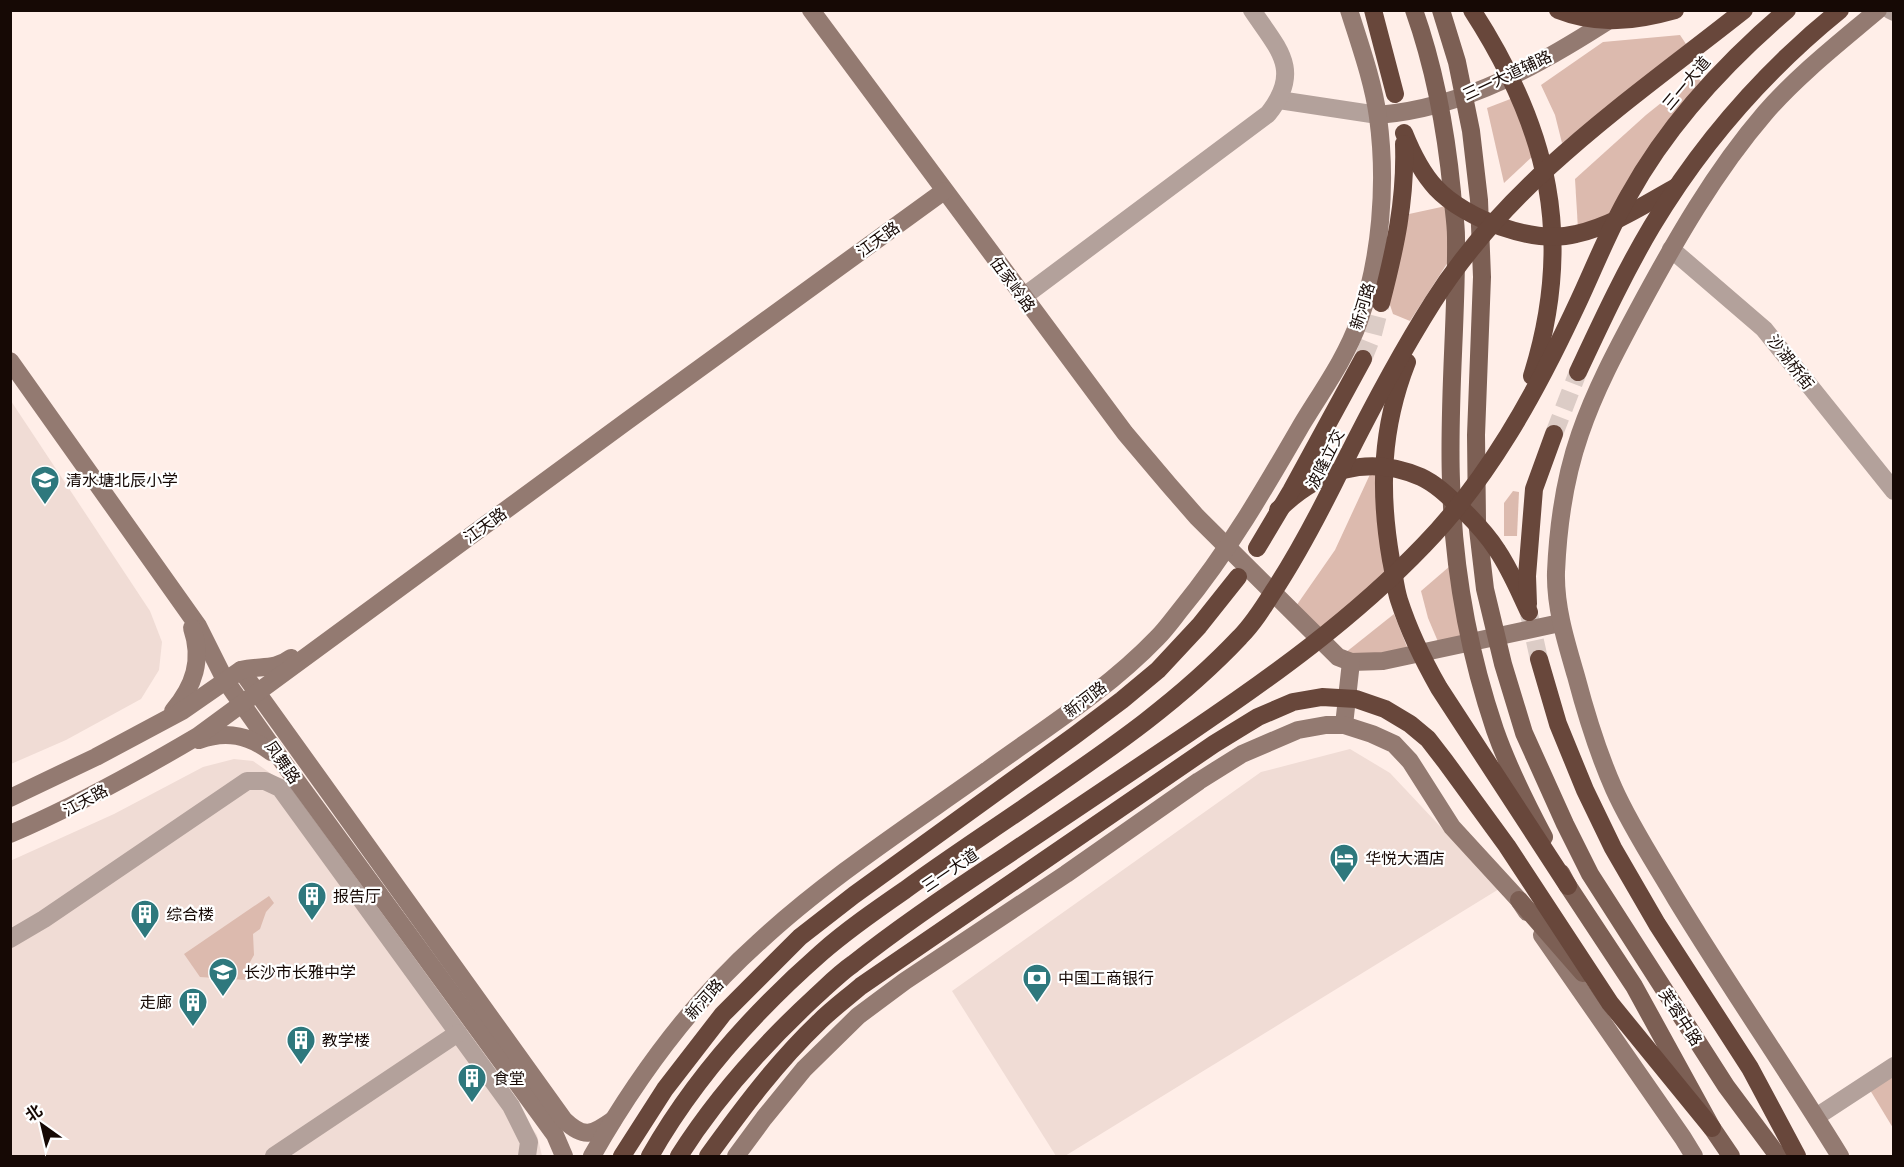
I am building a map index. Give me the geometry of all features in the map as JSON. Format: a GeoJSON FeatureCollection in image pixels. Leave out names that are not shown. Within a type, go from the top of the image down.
{"type":"FeatureCollection","features":[{"type":"Feature","properties":{"kind":"highway"},"geometry":{"type":"LineString","coordinates":[[1373,10],[1395,94]]}},
{"type":"Feature","properties":{"kind":"highway"},"geometry":{"type":"LineString","coordinates":[[1472,10],[1506,67],[1522,102],[1540,151],[1549,197],[1553,246],[1547,313],[1539,354],[1520,412]]}},
{"type":"Feature","properties":{"kind":"highway"},"geometry":{"type":"LineString","coordinates":[[1558,10],[1595,20],[1622,21],[1676,10]]}},
{"type":"Feature","properties":{"kind":"highway","name":"三一大道"},"geometry":{"type":"LineString","coordinates":[[1615,112],[1744,10]]}},
{"type":"Feature","properties":{"kind":"highway","name":"三一大道"},"geometry":{"type":"LineString","coordinates":[[679,1156],[717,1102],[752,1059],[784,1025],[850,966],[944,897],[1287,665],[1354,610],[1424,546],[1453,513],[1490,464],[1549,362],[1629,194],[1659,147],[1694,102],[1734,57],[1787,10]]}},
{"type":"Feature","properties":{"kind":"highway"},"geometry":{"type":"LineString","coordinates":[[1578,372],[1614,296],[1652,226],[1678,186],[1718,132],[1753,91],[1840,10]]}},
{"type":"Feature","properties":{"kind":"highway","name":"波隆立交"},"geometry":{"type":"LineString","coordinates":[[1220,657],[1256,618],[1300,550],[1381,391],[1434,300],[1490,226],[1543,172],[1615,112]]}},
{"type":"Feature","properties":{"kind":"highway"},"geometry":{"type":"LineString","coordinates":[[1381,303],[1401,217],[1404,188],[1404,133],[1415,160],[1437,190],[1460,208],[1519,233],[1542,237],[1574,235],[1628,215],[1678,186]]}},
{"type":"Feature","properties":{"kind":"highway"},"geometry":{"type":"LineString","coordinates":[[1434,300],[1396,394],[1390,415],[1384,461],[1385,522],[1398,598],[1423,660],[1568,886]]}},
{"type":"Feature","properties":{"kind":"highway"},"geometry":{"type":"LineString","coordinates":[[1257,548],[1363,359]]}},
{"type":"Feature","properties":{"kind":"highway"},"geometry":{"type":"LineString","coordinates":[[1278,510],[1311,483],[1331,474],[1359,467],[1401,470],[1422,478],[1446,493],[1485,533],[1497,549],[1529,612],[1527,576],[1534,489],[1554,435]]}},
{"type":"Feature","properties":{"kind":"highway"},"geometry":{"type":"LineString","coordinates":[[622,1156],[665,1089],[723,1014],[805,933],[1084,729],[1158,670],[1199,626],[1238,577]]}},
{"type":"Feature","properties":{"kind":"highway","name":"三一大道"},"geometry":{"type":"LineString","coordinates":[[650,1156],[665,1129],[719,1058],[763,1009],[822,951],[873,911],[1164,709],[1220,657]]}},
{"type":"Feature","properties":{"kind":"highway"},"geometry":{"type":"LineString","coordinates":[[1539,659],[1558,724],[1585,790],[1613,848],[1657,924],[1750,1068],[1797,1156]]}},
{"type":"Feature","properties":{"kind":"highway"},"geometry":{"type":"LineString","coordinates":[[708,1156],[749,1100],[796,1045],[820,1020],[861,986],[1214,744],[1258,717],[1293,702],[1322,697],[1356,699],[1385,709],[1410,723],[1428,740],[1507,846],[1610,1003],[1712,1128]]}},
{"type":"Feature","properties":{"kind":"highway"},"geometry":{"type":"LineString","coordinates":[[763,1009],[805,933]]}},
{"type":"Feature","properties":{"kind":"highway"},"geometry":{"type":"LineString","coordinates":[[784,1025],[861,986]]}},
{"type":"Feature","properties":{"kind":"highway"},"geometry":{"type":"LineString","coordinates":[[634,1138],[699,1084]]}},
{"type":"Feature","properties":{"kind":"highway"},"geometry":{"type":"LineString","coordinates":[[700,1156],[717,1102]]}},
{"type":"Feature","properties":{"kind":"main road"},"geometry":{"type":"LineString","coordinates":[[1414,10],[1434,78],[1449,159],[1456,235],[1451,483],[1457,563],[1465,621],[1478,675],[1496,732],[1523,796],[1568,886]]}},
{"type":"Feature","properties":{"kind":"main road","name":"芙蓉中路"},"geometry":{"type":"LineString","coordinates":[[1441,10],[1457,62],[1471,131],[1479,200],[1482,277],[1476,435],[1477,521],[1485,589],[1503,664],[1524,733],[1560,815],[1590,874],[1726,1086],[1778,1156]]}},
{"type":"Feature","properties":{"kind":"main road","name":"芙蓉中路"},"geometry":{"type":"LineString","coordinates":[[1568,886],[1634,986],[1712,1128],[1731,1156]]}},
{"type":"Feature","properties":{"kind":"main road"},"geometry":{"type":"LineString","coordinates":[[1519,900],[1610,1003]]}},
{"type":"Feature","properties":{"kind":"street","name":"伍家岭路"},"geometry":{"type":"LineString","coordinates":[[812,10],[1125,434],[1168,485],[1326,647],[1338,657],[1351,662]]}},
{"type":"Feature","properties":{"kind":"street"},"geometry":{"type":"LineString","coordinates":[[1023,297],[1268,114],[1279,100],[1287,75],[1278,49],[1252,10]]}},
{"type":"Feature","properties":{"kind":"street","name":"新河路"},"geometry":{"type":"LineString","coordinates":[[592,1156],[636,1082],[670,1036],[756,943],[805,902],[1102,687],[1158,637],[1198,589],[1227,547],[1264,490],[1328,381],[1359,323],[1369,288],[1383,199],[1382,161],[1378,115],[1349,10]]}},
{"type":"Feature","properties":{"kind":"street","name":"三一大道辅路"},"geometry":{"type":"LineString","coordinates":[[1378,115],[1426,109],[1499,82],[1578,40],[1625,10]]}},
{"type":"Feature","properties":{"kind":"street"},"geometry":{"type":"LineString","coordinates":[[1840,1156],[1697,933],[1614,789],[1586,709],[1560,623],[1556,575],[1560,528],[1578,439],[1612,359],[1671,249],[1707,192],[1765,113],[1805,73],[1878,10]]}},
{"type":"Feature","properties":{"kind":"street"},"geometry":{"type":"LineString","coordinates":[[1279,100],[1378,115]]}},
{"type":"Feature","properties":{"kind":"street","name":"江天路"},"geometry":{"type":"LineString","coordinates":[[10,834],[58,814],[175,750],[257,694],[941,187]]}},
{"type":"Feature","properties":{"kind":"street","name":"江天路"},"geometry":{"type":"LineString","coordinates":[[10,798],[96,757],[182,711],[241,670],[274,668],[286,662],[621,414],[941,187]]}},
{"type":"Feature","properties":{"kind":"street","name":"沙湖桥街"},"geometry":{"type":"LineString","coordinates":[[1671,249],[1764,329],[1893,491]]}},
{"type":"Feature","properties":{"kind":"street","name":"凤舞路"},"geometry":{"type":"LineString","coordinates":[[10,361],[198,626],[225,681],[555,1135],[564,1156]]}},
{"type":"Feature","properties":{"kind":"street"},"geometry":{"type":"LineString","coordinates":[[153,726],[180,702],[190,688],[195,668],[197,652],[194,636],[179,599]]}},
{"type":"Feature","properties":{"kind":"street"},"geometry":{"type":"LineString","coordinates":[[1344,725],[1351,662],[1383,661],[1560,623]]}},
{"type":"Feature","properties":{"kind":"street"},"geometry":{"type":"LineString","coordinates":[[282,728],[276,704],[282,681],[291,669]]}},
{"type":"Feature","properties":{"kind":"street","name":"凤舞路"},"geometry":{"type":"LineString","coordinates":[[241,670],[564,1120],[575,1130],[588,1133],[600,1129],[613,1120]]}},
{"type":"Feature","properties":{"kind":"street"},"geometry":{"type":"LineString","coordinates":[[736,1156],[804,1069],[858,1016],[905,981],[1242,754],[1298,730],[1344,725],[1394,744],[1410,761],[1452,827],[1519,900],[1694,1156]]}},
{"type":"Feature","properties":{"kind":"street"},"geometry":{"type":"LineString","coordinates":[[175,750],[205,738],[235,735],[250,738],[285,765]]}},
{"type":"Feature","properties":{"kind":"street"},"geometry":{"type":"LineString","coordinates":[[10,939],[44,920],[247,781],[265,781],[280,788],[511,1106],[530,1142],[527,1156]]}},
{"type":"Feature","properties":{"kind":"street"},"geometry":{"type":"LineString","coordinates":[[273,1156],[458,1033]]}},
{"type":"Feature","properties":{"kind":"street"},"geometry":{"type":"LineString","coordinates":[[1816,1118],[1893,1066]]}},
{"type":"Feature","properties":{"kind":"shaded area"},"geometry":{"type":"Polygon","coordinates":[[[1680,35],[1686,44],[1562,143],[1555,115],[1541,85],[1603,42],[1680,35]]]}},
{"type":"Feature","properties":{"kind":"shaded area"},"geometry":{"type":"Polygon","coordinates":[[[1696,75],[1703,84],[1608,219],[1578,229],[1575,179],[1646,115],[1696,75]]]}},
{"type":"Feature","properties":{"kind":"shaded area"},"geometry":{"type":"Polygon","coordinates":[[[1513,98],[1534,155],[1504,183],[1487,108],[1513,98]]]}},
{"type":"Feature","properties":{"kind":"shaded area"},"geometry":{"type":"Polygon","coordinates":[[[1446,206],[1450,259],[1410,321],[1393,314],[1389,302],[1409,214],[1446,206]]]}},
{"type":"Feature","properties":{"kind":"shaded area","name":"清水塘北辰小学"},"geometry":{"type":"Polygon","coordinates":[[[11,401],[150,611],[162,642],[159,670],[141,699],[66,740],[11,764],[11,401]]]}},
{"type":"Feature","properties":{"kind":"shaded area"},"geometry":{"type":"Polygon","coordinates":[[[1372,470],[1378,472],[1386,574],[1318,631],[1294,609],[1335,550],[1372,470]]]}},
{"type":"Feature","properties":{"kind":"shaded area"},"geometry":{"type":"Polygon","coordinates":[[[1513,491],[1519,492],[1517,536],[1504,536],[1504,503],[1513,491]]]}},
{"type":"Feature","properties":{"kind":"shaded area"},"geometry":{"type":"Polygon","coordinates":[[[1450,566],[1464,638],[1439,644],[1428,618],[1421,591],[1450,566]]]}},
{"type":"Feature","properties":{"kind":"shaded area"},"geometry":{"type":"Polygon","coordinates":[[[1394,614],[1409,652],[1386,656],[1345,653],[1394,614]]]}},
{"type":"Feature","properties":{"kind":"shaded area"},"geometry":{"type":"Polygon","coordinates":[[[1350,749],[1390,773],[1499,889],[1065,1156],[1056,1156],[952,991],[1261,772],[1350,749]]]}},
{"type":"Feature","properties":{"kind":"shaded area","name":"长沙市长雅中学"},"geometry":{"type":"Polygon","coordinates":[[[234,759],[253,761],[273,775],[537,1135],[542,1156],[11,1156],[10,861],[114,814],[203,767],[234,759]]]}},
{"type":"Feature","properties":{"kind":"shaded area"},"geometry":{"type":"Polygon","coordinates":[[[269,896],[274,903],[266,912],[260,929],[253,934],[254,955],[246,980],[200,977],[184,954],[269,896]]]}},
{"type":"Feature","properties":{"kind":"shaded area"},"geometry":{"type":"Polygon","coordinates":[[[1893,1075],[1893,1128],[1870,1090],[1893,1075]]]}},
{"type":"Feature","properties":{"kind":"tunnel"},"geometry":{"type":"LineString","coordinates":[[1363,359],[1373,334],[1381,303]]}},
{"type":"Feature","properties":{"kind":"tunnel"},"geometry":{"type":"LineString","coordinates":[[1554,434],[1578,372]]}},
{"type":"Feature","properties":{"kind":"tunnel"},"geometry":{"type":"LineString","coordinates":[[1529,614],[1539,659]]}},
{"type":"Feature","properties":{"kind":"place","name":"清水塘北辰小学"},"geometry":{"type":"Point","coordinates":[45,506]}},
{"type":"Feature","properties":{"kind":"place","name":"华悦大酒店"},"geometry":{"type":"Point","coordinates":[1344,884]}},
{"type":"Feature","properties":{"kind":"place","name":"报告厅"},"geometry":{"type":"Point","coordinates":[312,922]}},
{"type":"Feature","properties":{"kind":"place","name":"综合楼"},"geometry":{"type":"Point","coordinates":[145,940]}},
{"type":"Feature","properties":{"kind":"place","name":"长沙市长雅中学"},"geometry":{"type":"Point","coordinates":[223,998]}},
{"type":"Feature","properties":{"kind":"place","name":"中国工商银行"},"geometry":{"type":"Point","coordinates":[1037,1004]}},
{"type":"Feature","properties":{"kind":"place","name":"走廊"},"geometry":{"type":"Point","coordinates":[193,1028]}},
{"type":"Feature","properties":{"kind":"place","name":"教学楼"},"geometry":{"type":"Point","coordinates":[301,1066]}},
{"type":"Feature","properties":{"kind":"place","name":"食堂"},"geometry":{"type":"Point","coordinates":[472,1104]}}]}
